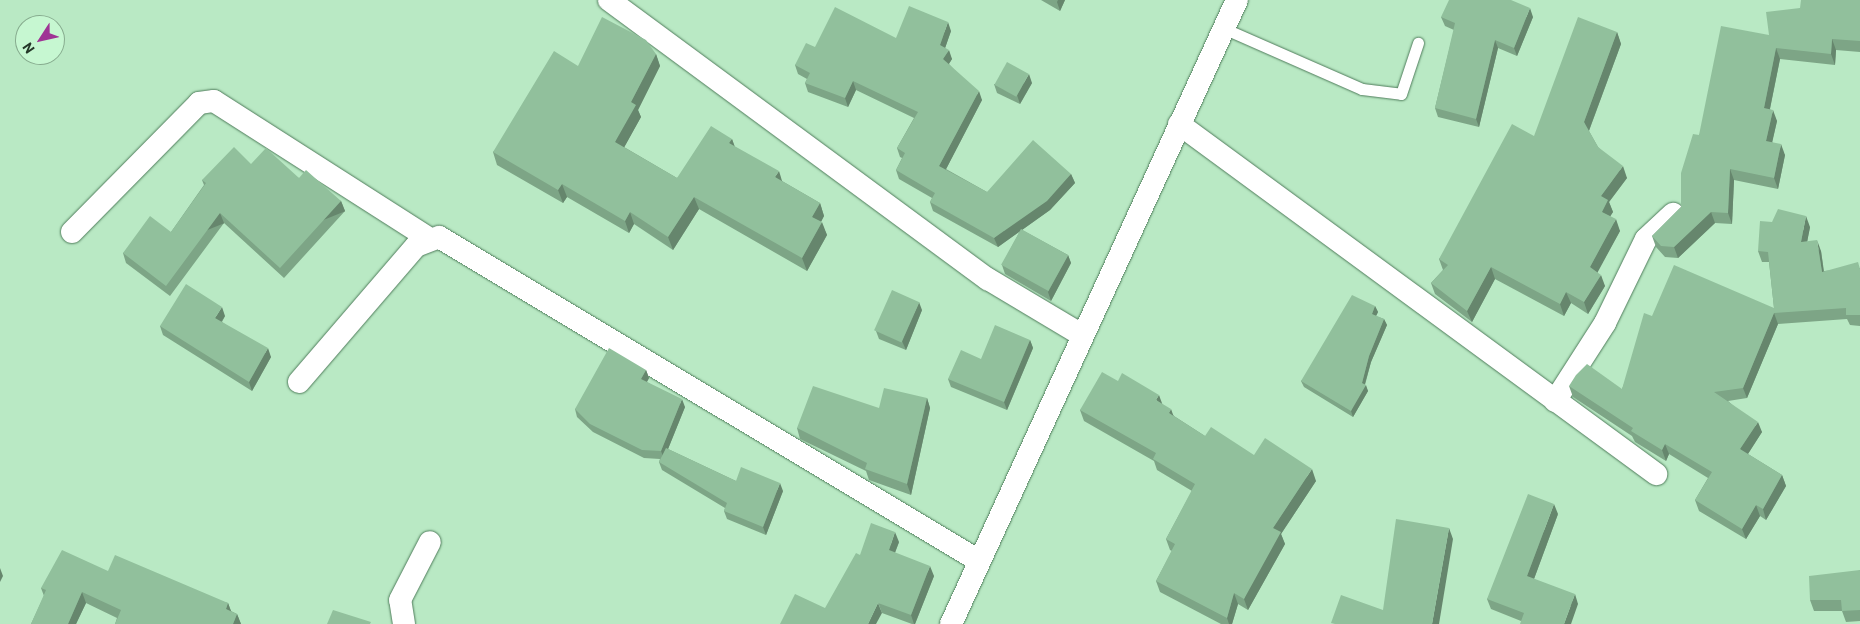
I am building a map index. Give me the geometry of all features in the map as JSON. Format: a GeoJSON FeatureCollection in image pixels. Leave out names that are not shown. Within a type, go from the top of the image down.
{"type":"FeatureCollection","features":[{"type":"Feature","properties":{"kind":"street"},"geometry":{"type":"LineString","coordinates":[[609,0],[988,279],[1082,335]]}},
{"type":"Feature","properties":{"kind":"street"},"geometry":{"type":"LineString","coordinates":[[951,624],[1237,0]]}},
{"type":"Feature","properties":{"kind":"street"},"geometry":{"type":"LineString","coordinates":[[72,232],[199,103],[214,101],[428,238],[458,244],[979,561]]}},
{"type":"Feature","properties":{"kind":"street"},"geometry":{"type":"LineString","coordinates":[[1179,124],[1656,474]]}},
{"type":"Feature","properties":{"kind":"street"},"geometry":{"type":"LineString","coordinates":[[1556,401],[1605,323],[1646,239],[1673,214]]}},
{"type":"Feature","properties":{"kind":"street"},"geometry":{"type":"LineString","coordinates":[[299,382],[416,246],[428,238]]}},
{"type":"Feature","properties":{"kind":"street"},"geometry":{"type":"LineString","coordinates":[[404,624],[400,600],[430,542]]}},
{"type":"Feature","properties":{"kind":"lane"},"geometry":{"type":"LineString","coordinates":[[1223,28],[1362,89],[1401,94],[1418,43]]}},
{"type":"Feature","properties":{"kind":"building"},"geometry":{"type":"Polygon","coordinates":[[[1449,0],[1511,0],[1530,8],[1514,48],[1495,40],[1476,119],[1435,108],[1455,23],[1441,17],[1449,0]]]}},
{"type":"Feature","properties":{"kind":"building"},"geometry":{"type":"Polygon","coordinates":[[[1801,0],[1860,0],[1860,41],[1832,39],[1831,54],[1776,48],[1764,108],[1773,110],[1766,141],[1781,144],[1774,178],[1730,169],[1728,213],[1711,212],[1674,247],[1661,246],[1652,236],[1681,207],[1681,173],[1693,134],[1699,135],[1721,26],[1769,35],[1766,12],[1800,8],[1801,0]]]}},
{"type":"Feature","properties":{"kind":"building"},"geometry":{"type":"Polygon","coordinates":[[[909,6],[948,22],[940,45],[949,50],[943,59],[979,91],[939,166],[987,192],[1033,140],[1071,174],[1047,201],[994,238],[930,202],[935,193],[896,170],[905,153],[897,148],[918,112],[853,81],[845,98],[805,83],[810,73],[795,65],[806,43],[815,47],[835,7],[896,38],[909,6]]]}},
{"type":"Feature","properties":{"kind":"building"},"geometry":{"type":"Polygon","coordinates":[[[602,17],[646,40],[656,54],[631,102],[636,105],[615,142],[677,178],[711,126],[732,139],[729,143],[779,171],[775,177],[820,203],[812,217],[822,222],[802,258],[694,197],[668,237],[630,212],[625,221],[562,184],[558,190],[493,152],[554,51],[578,66],[602,17]]]}},
{"type":"Feature","properties":{"kind":"building"},"geometry":{"type":"Polygon","coordinates":[[[1578,17],[1617,32],[1584,122],[1598,147],[1623,166],[1601,196],[1608,200],[1602,212],[1616,219],[1590,267],[1601,275],[1584,302],[1566,292],[1560,304],[1491,267],[1467,311],[1431,283],[1448,265],[1439,259],[1512,124],[1534,136],[1578,17]]]}},
{"type":"Feature","properties":{"kind":"building"},"geometry":{"type":"Polygon","coordinates":[[[1007,62],[1029,74],[1016,97],[994,85],[1007,62]]]}},
{"type":"Feature","properties":{"kind":"building"},"geometry":{"type":"Polygon","coordinates":[[[234,147],[251,164],[266,148],[299,178],[306,170],[341,201],[280,268],[220,213],[166,286],[123,253],[150,216],[171,232],[206,183],[202,180],[234,147]]]}},
{"type":"Feature","properties":{"kind":"building"},"geometry":{"type":"Polygon","coordinates":[[[1778,209],[1806,216],[1801,242],[1817,240],[1822,272],[1858,262],[1860,269],[1860,315],[1846,315],[1846,308],[1774,313],[1743,388],[1714,392],[1758,422],[1740,449],[1782,475],[1763,509],[1756,505],[1742,529],[1695,500],[1712,472],[1665,444],[1662,450],[1631,431],[1633,428],[1569,386],[1576,375],[1587,364],[1622,389],[1644,313],[1652,316],[1674,265],[1774,308],[1768,252],[1758,251],[1760,221],[1772,222],[1778,209]]]}},
{"type":"Feature","properties":{"kind":"building"},"geometry":{"type":"Polygon","coordinates":[[[1021,229],[1068,255],[1048,291],[1001,265],[1021,229]]]}},
{"type":"Feature","properties":{"kind":"building"},"geometry":{"type":"Polygon","coordinates":[[[186,284],[222,307],[215,318],[268,348],[249,382],[160,326],[186,284]]]}},
{"type":"Feature","properties":{"kind":"building"},"geometry":{"type":"Polygon","coordinates":[[[892,290],[919,302],[902,342],[874,330],[892,290]]]}},
{"type":"Feature","properties":{"kind":"building"},"geometry":{"type":"Polygon","coordinates":[[[1352,295],[1375,306],[1372,314],[1384,319],[1369,356],[1362,383],[1366,385],[1351,411],[1301,381],[1352,295]]]}},
{"type":"Feature","properties":{"kind":"building"},"geometry":{"type":"Polygon","coordinates":[[[995,325],[1030,340],[1004,402],[948,379],[961,350],[981,359],[995,325]]]}},
{"type":"Feature","properties":{"kind":"building"},"geometry":{"type":"Polygon","coordinates":[[[609,348],[646,370],[641,379],[682,399],[661,451],[642,450],[590,424],[575,409],[609,348]]]}},
{"type":"Feature","properties":{"kind":"building"},"geometry":{"type":"Polygon","coordinates":[[[1102,372],[1118,381],[1122,373],[1159,395],[1156,400],[1171,409],[1169,413],[1205,436],[1211,427],[1254,455],[1265,438],[1312,469],[1273,528],[1281,532],[1244,599],[1234,593],[1227,618],[1156,581],[1175,544],[1166,539],[1195,484],[1153,459],[1156,453],[1080,410],[1102,372]]]}},
{"type":"Feature","properties":{"kind":"building"},"geometry":{"type":"Polygon","coordinates":[[[813,386],[879,408],[884,388],[927,398],[907,484],[865,469],[867,463],[797,428],[813,386]]]}},
{"type":"Feature","properties":{"kind":"building"},"geometry":{"type":"Polygon","coordinates":[[[666,448],[736,481],[741,467],[780,483],[763,527],[724,511],[727,503],[659,462],[666,448]]]}},
{"type":"Feature","properties":{"kind":"building"},"geometry":{"type":"Polygon","coordinates":[[[1528,494],[1554,504],[1527,576],[1575,594],[1564,624],[1520,624],[1524,613],[1487,599],[1528,494]]]}},
{"type":"Feature","properties":{"kind":"building"},"geometry":{"type":"Polygon","coordinates":[[[1396,519],[1449,528],[1432,624],[1331,623],[1341,595],[1383,610],[1396,519]]]}},
{"type":"Feature","properties":{"kind":"building"},"geometry":{"type":"Polygon","coordinates":[[[871,523],[895,532],[889,550],[930,566],[911,615],[878,603],[868,624],[780,624],[795,594],[825,608],[856,553],[860,555],[871,523]]]}},
{"type":"Feature","properties":{"kind":"building"},"geometry":{"type":"Polygon","coordinates":[[[62,550],[108,571],[115,555],[228,603],[226,609],[237,614],[233,624],[115,624],[121,610],[82,592],[68,624],[31,624],[46,590],[41,588],[62,550]]]}},
{"type":"Feature","properties":{"kind":"building"},"geometry":{"type":"Polygon","coordinates":[[[1860,570],[1860,610],[1842,611],[1841,600],[1810,600],[1809,576],[1860,570]]]}},
{"type":"Feature","properties":{"kind":"building"},"geometry":{"type":"Polygon","coordinates":[[[333,610],[371,622],[370,624],[327,624],[333,610]]]}}]}
